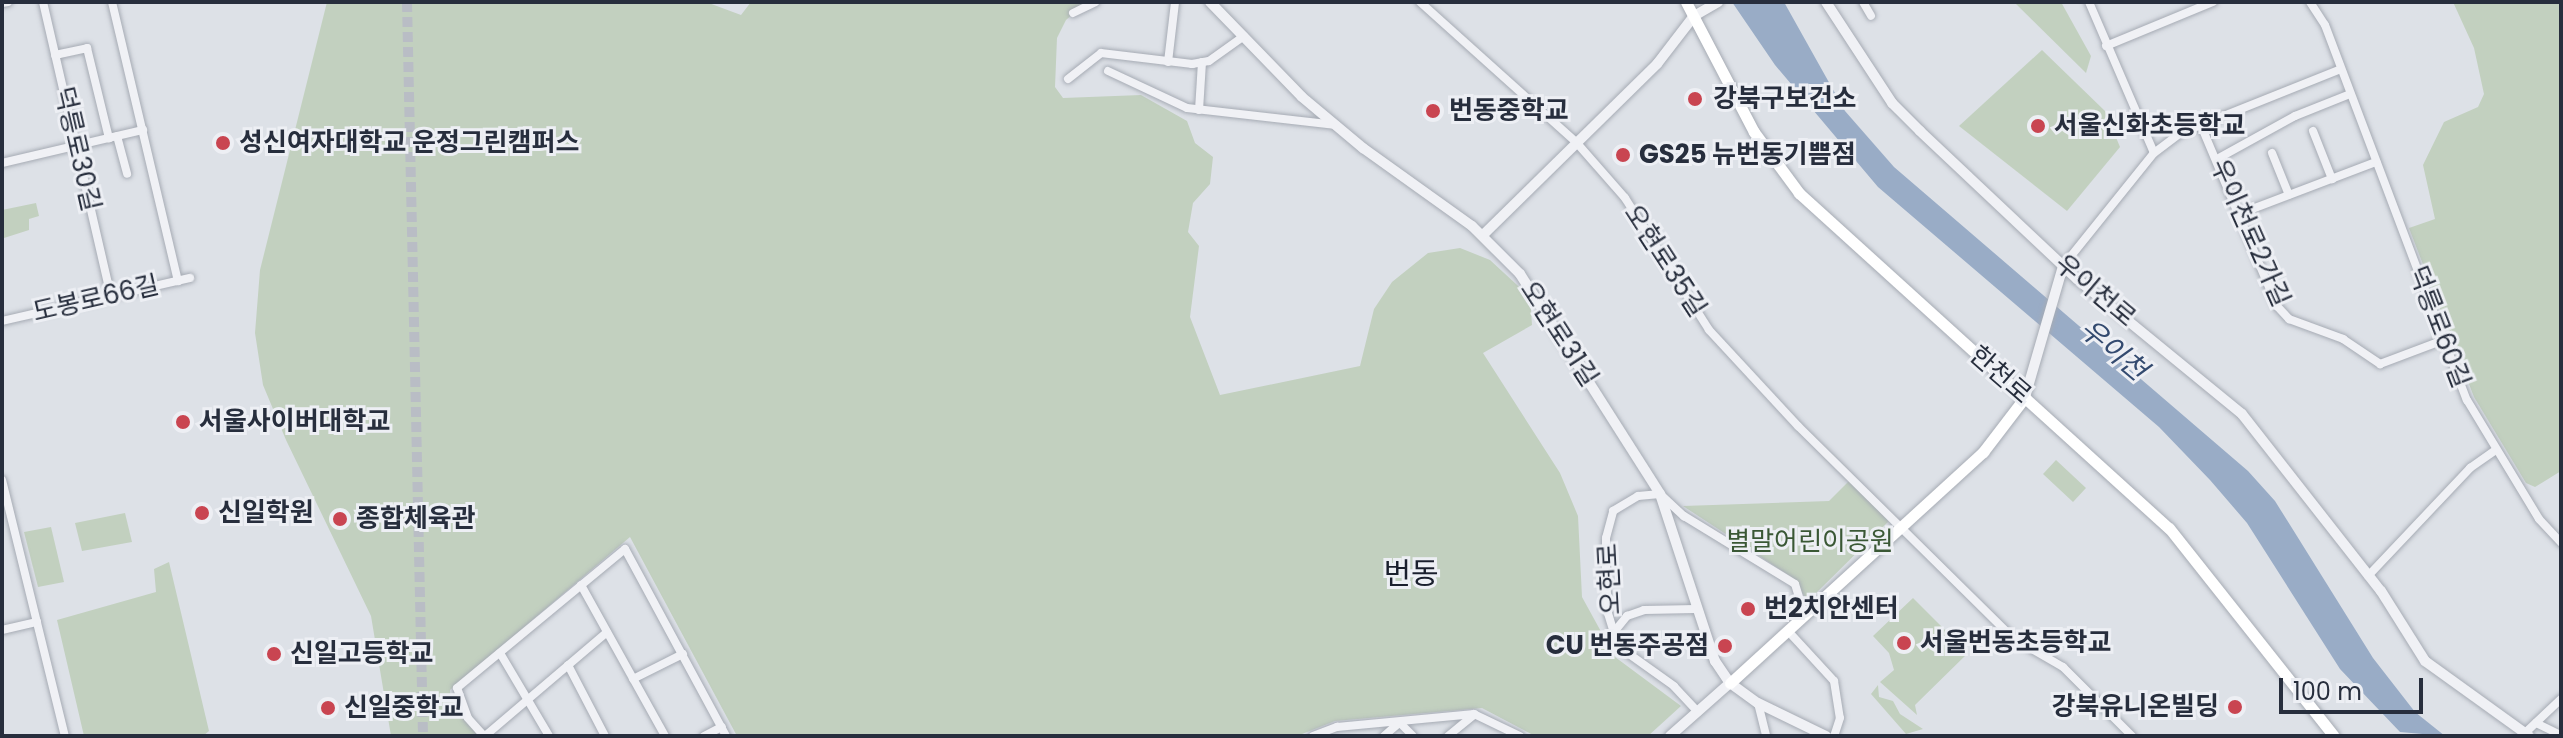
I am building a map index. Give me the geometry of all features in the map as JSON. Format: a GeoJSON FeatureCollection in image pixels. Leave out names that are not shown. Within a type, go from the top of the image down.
{"type":"FeatureCollection","features":[{"type":"Feature","properties":{"kind":"main road","name":"한천로"},"geometry":{"type":"LineString","coordinates":[[1686,2],[1754,132],[1799,193],[2169,528],[2327,734]]}},
{"type":"Feature","properties":{"kind":"main road"},"geometry":{"type":"LineString","coordinates":[[1730,683],[1983,452],[2025,397]]}},
{"type":"Feature","properties":{"kind":"street","name":"덕릉로30길"},"geometry":{"type":"LineString","coordinates":[[43,2],[111,296]]}},
{"type":"Feature","properties":{"kind":"street"},"geometry":{"type":"LineString","coordinates":[[112,2],[178,281]]}},
{"type":"Feature","properties":{"kind":"street"},"geometry":{"type":"LineString","coordinates":[[1073,13],[1096,2]]}},
{"type":"Feature","properties":{"kind":"street"},"geometry":{"type":"LineString","coordinates":[[1168,62],[1175,2]]}},
{"type":"Feature","properties":{"kind":"street","name":"오현로31길"},"geometry":{"type":"LineString","coordinates":[[1210,2],[1336,125],[1483,235],[1527,283],[1660,494],[1706,642],[1730,683]]}},
{"type":"Feature","properties":{"kind":"street","name":"오현로35길"},"geometry":{"type":"LineString","coordinates":[[1420,2],[1576,142],[1625,198],[1709,330],[1798,426],[2013,638],[2063,667],[2132,736]]}},
{"type":"Feature","properties":{"kind":"street"},"geometry":{"type":"LineString","coordinates":[[1483,235],[1657,64],[1694,16],[1718,2]]}},
{"type":"Feature","properties":{"kind":"street","name":"우이천로"},"geometry":{"type":"LineString","coordinates":[[1826,2],[1892,103],[2063,266],[2242,414],[2368,576],[2425,661],[2527,735],[2561,699]]}},
{"type":"Feature","properties":{"kind":"street"},"geometry":{"type":"LineString","coordinates":[[1863,2],[1871,16]]}},
{"type":"Feature","properties":{"kind":"street"},"geometry":{"type":"LineString","coordinates":[[2089,2],[2154,153]]}},
{"type":"Feature","properties":{"kind":"street"},"geometry":{"type":"LineString","coordinates":[[2106,46],[2213,2]]}},
{"type":"Feature","properties":{"kind":"street","name":"덕릉로60길"},"geometry":{"type":"LineString","coordinates":[[2310,2],[2341,69],[2467,400],[2539,519],[2561,543]]}},
{"type":"Feature","properties":{"kind":"street"},"geometry":{"type":"LineString","coordinates":[[1068,79],[1101,53],[1168,62],[1202,62],[1244,36]]}},
{"type":"Feature","properties":{"kind":"street"},"geometry":{"type":"LineString","coordinates":[[55,55],[87,48],[127,174]]}},
{"type":"Feature","properties":{"kind":"street"},"geometry":{"type":"LineString","coordinates":[[1199,110],[1202,62]]}},
{"type":"Feature","properties":{"kind":"street"},"geometry":{"type":"LineString","coordinates":[[2025,397],[2063,266],[2154,153],[2200,123],[2341,69]]}},
{"type":"Feature","properties":{"kind":"street"},"geometry":{"type":"LineString","coordinates":[[1108,71],[1162,100],[1199,110],[1336,125]]}},
{"type":"Feature","properties":{"kind":"street"},"geometry":{"type":"LineString","coordinates":[[2217,159],[2295,116],[2350,94]]}},
{"type":"Feature","properties":{"kind":"street","name":"우이천로2가길"},"geometry":{"type":"LineString","coordinates":[[2200,123],[2277,306],[2289,319],[2343,339],[2380,364],[2444,340]]}},
{"type":"Feature","properties":{"kind":"street"},"geometry":{"type":"LineString","coordinates":[[2,163],[143,130]]}},
{"type":"Feature","properties":{"kind":"street"},"geometry":{"type":"LineString","coordinates":[[2313,131],[2332,179]]}},
{"type":"Feature","properties":{"kind":"street"},"geometry":{"type":"LineString","coordinates":[[2272,153],[2289,195]]}},
{"type":"Feature","properties":{"kind":"street"},"geometry":{"type":"LineString","coordinates":[[2239,214],[2376,162]]}},
{"type":"Feature","properties":{"kind":"street","name":"도봉로66길"},"geometry":{"type":"LineString","coordinates":[[2,321],[190,278]]}},
{"type":"Feature","properties":{"kind":"street"},"geometry":{"type":"LineString","coordinates":[[2368,576],[2470,468],[2496,450]]}},
{"type":"Feature","properties":{"kind":"street"},"geometry":{"type":"LineString","coordinates":[[2,480],[65,736]]}},
{"type":"Feature","properties":{"kind":"street"},"geometry":{"type":"LineString","coordinates":[[1660,494],[1684,516],[1795,584],[1805,616]]}},
{"type":"Feature","properties":{"kind":"street","name":"오현로"},"geometry":{"type":"LineString","coordinates":[[1660,494],[1638,496],[1613,511],[1606,538],[1614,632],[1618,646],[1636,664],[1674,686],[1698,712]]}},
{"type":"Feature","properties":{"kind":"street"},"geometry":{"type":"LineString","coordinates":[[607,632],[485,736],[468,718],[457,688],[625,549],[724,732],[704,736]]}},
{"type":"Feature","properties":{"kind":"street"},"geometry":{"type":"LineString","coordinates":[[581,585],[665,736]]}},
{"type":"Feature","properties":{"kind":"street"},"geometry":{"type":"LineString","coordinates":[[1614,632],[1627,616],[1644,610],[1696,609]]}},
{"type":"Feature","properties":{"kind":"street"},"geometry":{"type":"LineString","coordinates":[[2,630],[37,622]]}},
{"type":"Feature","properties":{"kind":"street"},"geometry":{"type":"LineString","coordinates":[[1788,631],[1834,681],[1840,718],[1834,736]]}},
{"type":"Feature","properties":{"kind":"street"},"geometry":{"type":"LineString","coordinates":[[500,653],[549,736]]}},
{"type":"Feature","properties":{"kind":"street"},"geometry":{"type":"LineString","coordinates":[[633,679],[683,654]]}},
{"type":"Feature","properties":{"kind":"street"},"geometry":{"type":"LineString","coordinates":[[568,665],[605,736]]}},
{"type":"Feature","properties":{"kind":"street"},"geometry":{"type":"LineString","coordinates":[[1670,736],[1730,683],[1758,703],[1822,735]]}},
{"type":"Feature","properties":{"kind":"street"},"geometry":{"type":"LineString","coordinates":[[1758,703],[1766,736]]}},
{"type":"Feature","properties":{"kind":"street"},"geometry":{"type":"LineString","coordinates":[[1448,736],[1474,714]]}},
{"type":"Feature","properties":{"kind":"street"},"geometry":{"type":"LineString","coordinates":[[1313,736],[1337,727],[1474,714],[1518,736]]}},
{"type":"Feature","properties":{"kind":"street"},"geometry":{"type":"LineString","coordinates":[[1384,736],[1400,723]]}},
{"type":"Feature","properties":{"kind":"street"},"geometry":{"type":"LineString","coordinates":[[1400,723],[1413,736]]}},
{"type":"Feature","properties":{"kind":"street"},"geometry":{"type":"LineString","coordinates":[[2536,723],[2561,735]]}},
{"type":"Feature","properties":{"kind":"green space"},"geometry":{"type":"Polygon","coordinates":[[[327,2],[706,2],[741,15],[751,2],[1087,2],[1066,20],[1057,38],[1055,87],[1063,98],[1141,95],[1187,121],[1195,143],[1213,157],[1210,184],[1193,203],[1188,232],[1199,246],[1190,317],[1220,395],[1360,366],[1374,309],[1392,282],[1428,253],[1460,248],[1490,260],[1530,297],[1532,325],[1483,353],[1560,473],[1578,516],[1582,597],[1615,657],[1681,706],[1648,736],[1535,736],[1482,708],[1335,721],[1297,736],[737,736],[630,537],[450,690],[451,700],[478,736],[391,736],[371,616],[286,440],[263,385],[255,333],[260,270],[327,2]]]}},
{"type":"Feature","properties":{"kind":"green space"},"geometry":{"type":"Polygon","coordinates":[[[2014,2],[2061,2],[2091,56],[2086,73],[2014,2]]]}},
{"type":"Feature","properties":{"kind":"green space"},"geometry":{"type":"Polygon","coordinates":[[[2453,2],[2561,2],[2561,471],[2535,487],[2526,483],[2474,397],[2409,228],[2435,219],[2423,165],[2444,122],[2478,107],[2484,94],[2474,48],[2453,2]]]}},
{"type":"Feature","properties":{"kind":"green space"},"geometry":{"type":"Polygon","coordinates":[[[2042,50],[2105,111],[2120,147],[2067,211],[1959,126],[2042,50]]]}},
{"type":"Feature","properties":{"kind":"green space"},"geometry":{"type":"Polygon","coordinates":[[[36,203],[39,216],[29,219],[29,230],[4,238],[2,210],[36,203]]]}},
{"type":"Feature","properties":{"kind":"green space"},"geometry":{"type":"Polygon","coordinates":[[[2056,460],[2086,488],[2073,502],[2043,474],[2056,460]]]}},
{"type":"Feature","properties":{"kind":"green space","name":"별말어린이공원"},"geometry":{"type":"Polygon","coordinates":[[[1852,478],[1893,517],[1808,601],[1790,576],[1683,506],[1829,501],[1852,478]]]}},
{"type":"Feature","properties":{"kind":"green space"},"geometry":{"type":"Polygon","coordinates":[[[125,513],[132,542],[82,551],[75,523],[125,513]]]}},
{"type":"Feature","properties":{"kind":"green space"},"geometry":{"type":"Polygon","coordinates":[[[51,527],[64,582],[38,587],[24,532],[51,527]]]}},
{"type":"Feature","properties":{"kind":"green space"},"geometry":{"type":"Polygon","coordinates":[[[169,562],[209,731],[203,736],[84,736],[57,620],[156,592],[154,569],[169,562]]]}},
{"type":"Feature","properties":{"kind":"green space"},"geometry":{"type":"Polygon","coordinates":[[[1913,598],[1968,653],[1915,705],[1917,715],[1880,682],[1894,670],[1889,653],[1873,636],[1913,598]]]}},
{"type":"Feature","properties":{"kind":"green space"},"geometry":{"type":"Polygon","coordinates":[[[1878,685],[1879,697],[1893,701],[1900,714],[1923,729],[1906,734],[1871,694],[1878,685]]]}},
{"type":"Feature","properties":{"kind":"water","name":"우이천"},"geometry":{"type":"Polygon","coordinates":[[[1732,2],[1784,2],[1845,111],[1894,167],[2248,471],[2275,501],[2373,658],[2415,712],[2445,736],[2400,732],[2340,669],[2247,523],[2210,480],[2159,427],[1878,187],[1775,65],[1732,2]]]}},
{"type":"Feature","properties":{"kind":"tunnel"},"geometry":{"type":"LineString","coordinates":[[407,2],[423,736]]}},
{"type":"Feature","properties":{"kind":"place","name":"강북구보건소"},"geometry":{"type":"Point","coordinates":[1695,99]}},
{"type":"Feature","properties":{"kind":"place","name":"번동중학교"},"geometry":{"type":"Point","coordinates":[1433,111]}},
{"type":"Feature","properties":{"kind":"place","name":"서울신화초등학교"},"geometry":{"type":"Point","coordinates":[2038,126]}},
{"type":"Feature","properties":{"kind":"place","name":"성신여자대학교 운정그린캠퍼스"},"geometry":{"type":"Point","coordinates":[223,143]}},
{"type":"Feature","properties":{"kind":"place","name":"GS25 뉴번동기쁨점"},"geometry":{"type":"Point","coordinates":[1623,155]}},
{"type":"Feature","properties":{"kind":"place","name":"서울사이버대학교"},"geometry":{"type":"Point","coordinates":[183,422]}},
{"type":"Feature","properties":{"kind":"place","name":"신일학원"},"geometry":{"type":"Point","coordinates":[202,513]}},
{"type":"Feature","properties":{"kind":"place","name":"종합체육관"},"geometry":{"type":"Point","coordinates":[340,519]}},
{"type":"Feature","properties":{"kind":"place","name":"번2치안센터"},"geometry":{"type":"Point","coordinates":[1748,609]}},
{"type":"Feature","properties":{"kind":"place","name":"서울번동초등학교"},"geometry":{"type":"Point","coordinates":[1904,643]}},
{"type":"Feature","properties":{"kind":"place","name":"CU 번동주공점"},"geometry":{"type":"Point","coordinates":[1725,646]}},
{"type":"Feature","properties":{"kind":"place","name":"신일고등학교"},"geometry":{"type":"Point","coordinates":[274,654]}},
{"type":"Feature","properties":{"kind":"place","name":"강북유니온빌딩"},"geometry":{"type":"Point","coordinates":[2235,707]}},
{"type":"Feature","properties":{"kind":"place","name":"신일중학교"},"geometry":{"type":"Point","coordinates":[328,708]}},
{"type":"Feature","properties":{"kind":"district","name":"번동"},"geometry":{"type":"Point","coordinates":[1411,574]}}]}
